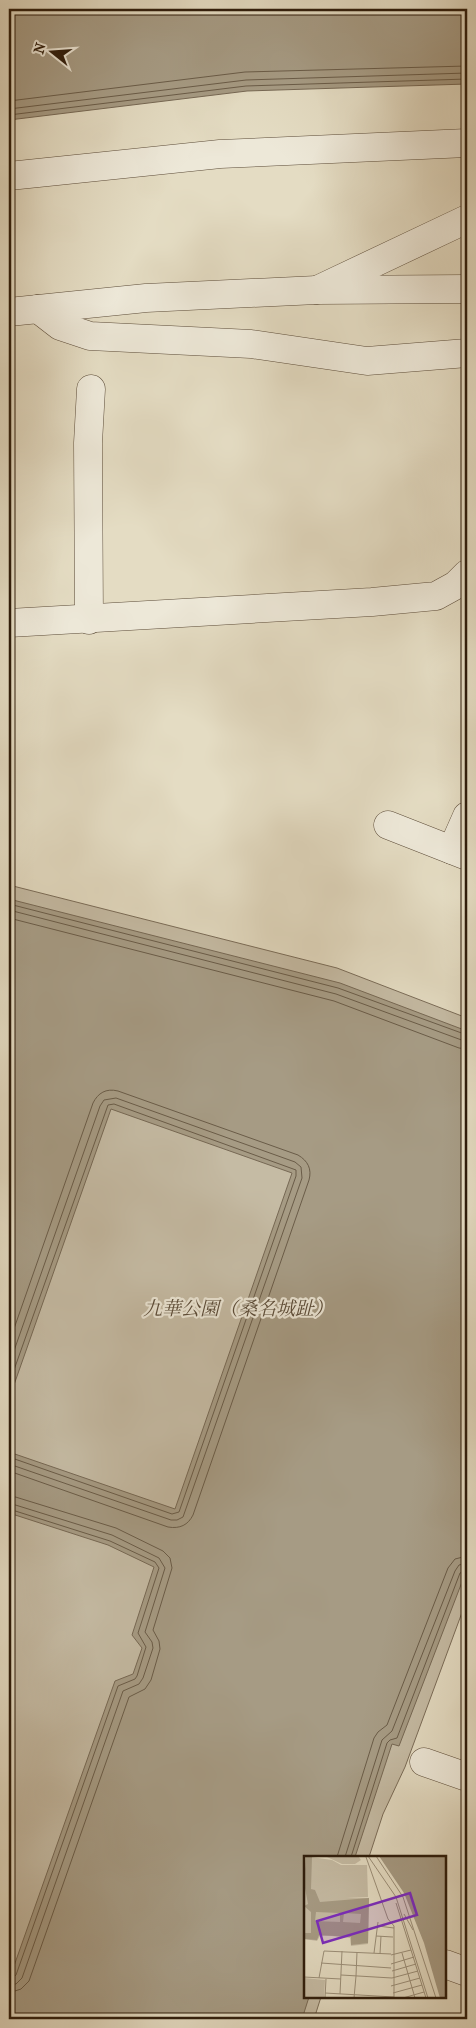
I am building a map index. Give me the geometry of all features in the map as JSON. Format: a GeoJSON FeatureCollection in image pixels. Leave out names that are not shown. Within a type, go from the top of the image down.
{"type":"FeatureCollection","features":[{"type":"Feature","properties":{"kind":"street"},"geometry":{"type":"LineString","coordinates":[[9,176],[220,154],[467,143]]}},
{"type":"Feature","properties":{"kind":"street"},"geometry":{"type":"LineString","coordinates":[[317,290],[467,219]]}},
{"type":"Feature","properties":{"kind":"street"},"geometry":{"type":"LineString","coordinates":[[9,312],[146,298],[317,290],[467,289]]}},
{"type":"Feature","properties":{"kind":"street"},"geometry":{"type":"LineString","coordinates":[[38,309],[60,326],[90,336],[251,344],[367,361],[467,353]]}},
{"type":"Feature","properties":{"kind":"street"},"geometry":{"type":"LineString","coordinates":[[89,620],[88,443],[91,389]]}},
{"type":"Feature","properties":{"kind":"street"},"geometry":{"type":"LineString","coordinates":[[9,623],[89,620],[372,602],[436,596],[456,585],[467,574]]}},
{"type":"Feature","properties":{"kind":"street"},"geometry":{"type":"LineString","coordinates":[[388,825],[460,853],[467,816]]}},
{"type":"Feature","properties":{"kind":"street"},"geometry":{"type":"LineString","coordinates":[[424,1762],[467,1777]]}},
{"type":"Feature","properties":{"kind":"street"},"geometry":{"type":"LineString","coordinates":[[446,1964],[467,1972]]}},
{"type":"Feature","properties":{"kind":"green space","name":"九華公園（桑名城趾）"},"geometry":{"type":"Polygon","coordinates":[[[9,885],[337,968],[467,1018],[467,1599],[405,1767],[383,1814],[369,1856],[304,1856],[304,1998],[321,1998],[314,2019],[9,2019],[9,885]]]}},
{"type":"Feature","properties":{"kind":"water"},"geometry":{"type":"Polygon","coordinates":[[[9,9],[467,9],[467,84],[247,91],[9,120],[9,9]]]}},
{"type":"Feature","properties":{"kind":"water","name":"九華公園（桑名城趾）"},"geometry":{"type":"Polygon","coordinates":[[[9,899],[340,983],[467,1031],[467,1569],[399,1746],[392,1744],[355,1856],[304,1856],[304,1998],[309,1998],[302,2019],[9,2019],[9,1980],[115,1681],[133,1674],[142,1648],[132,1635],[154,1567],[108,1545],[9,1513],[9,1452],[175,1509],[292,1173],[111,1109],[9,1399],[9,899]]]}}]}
